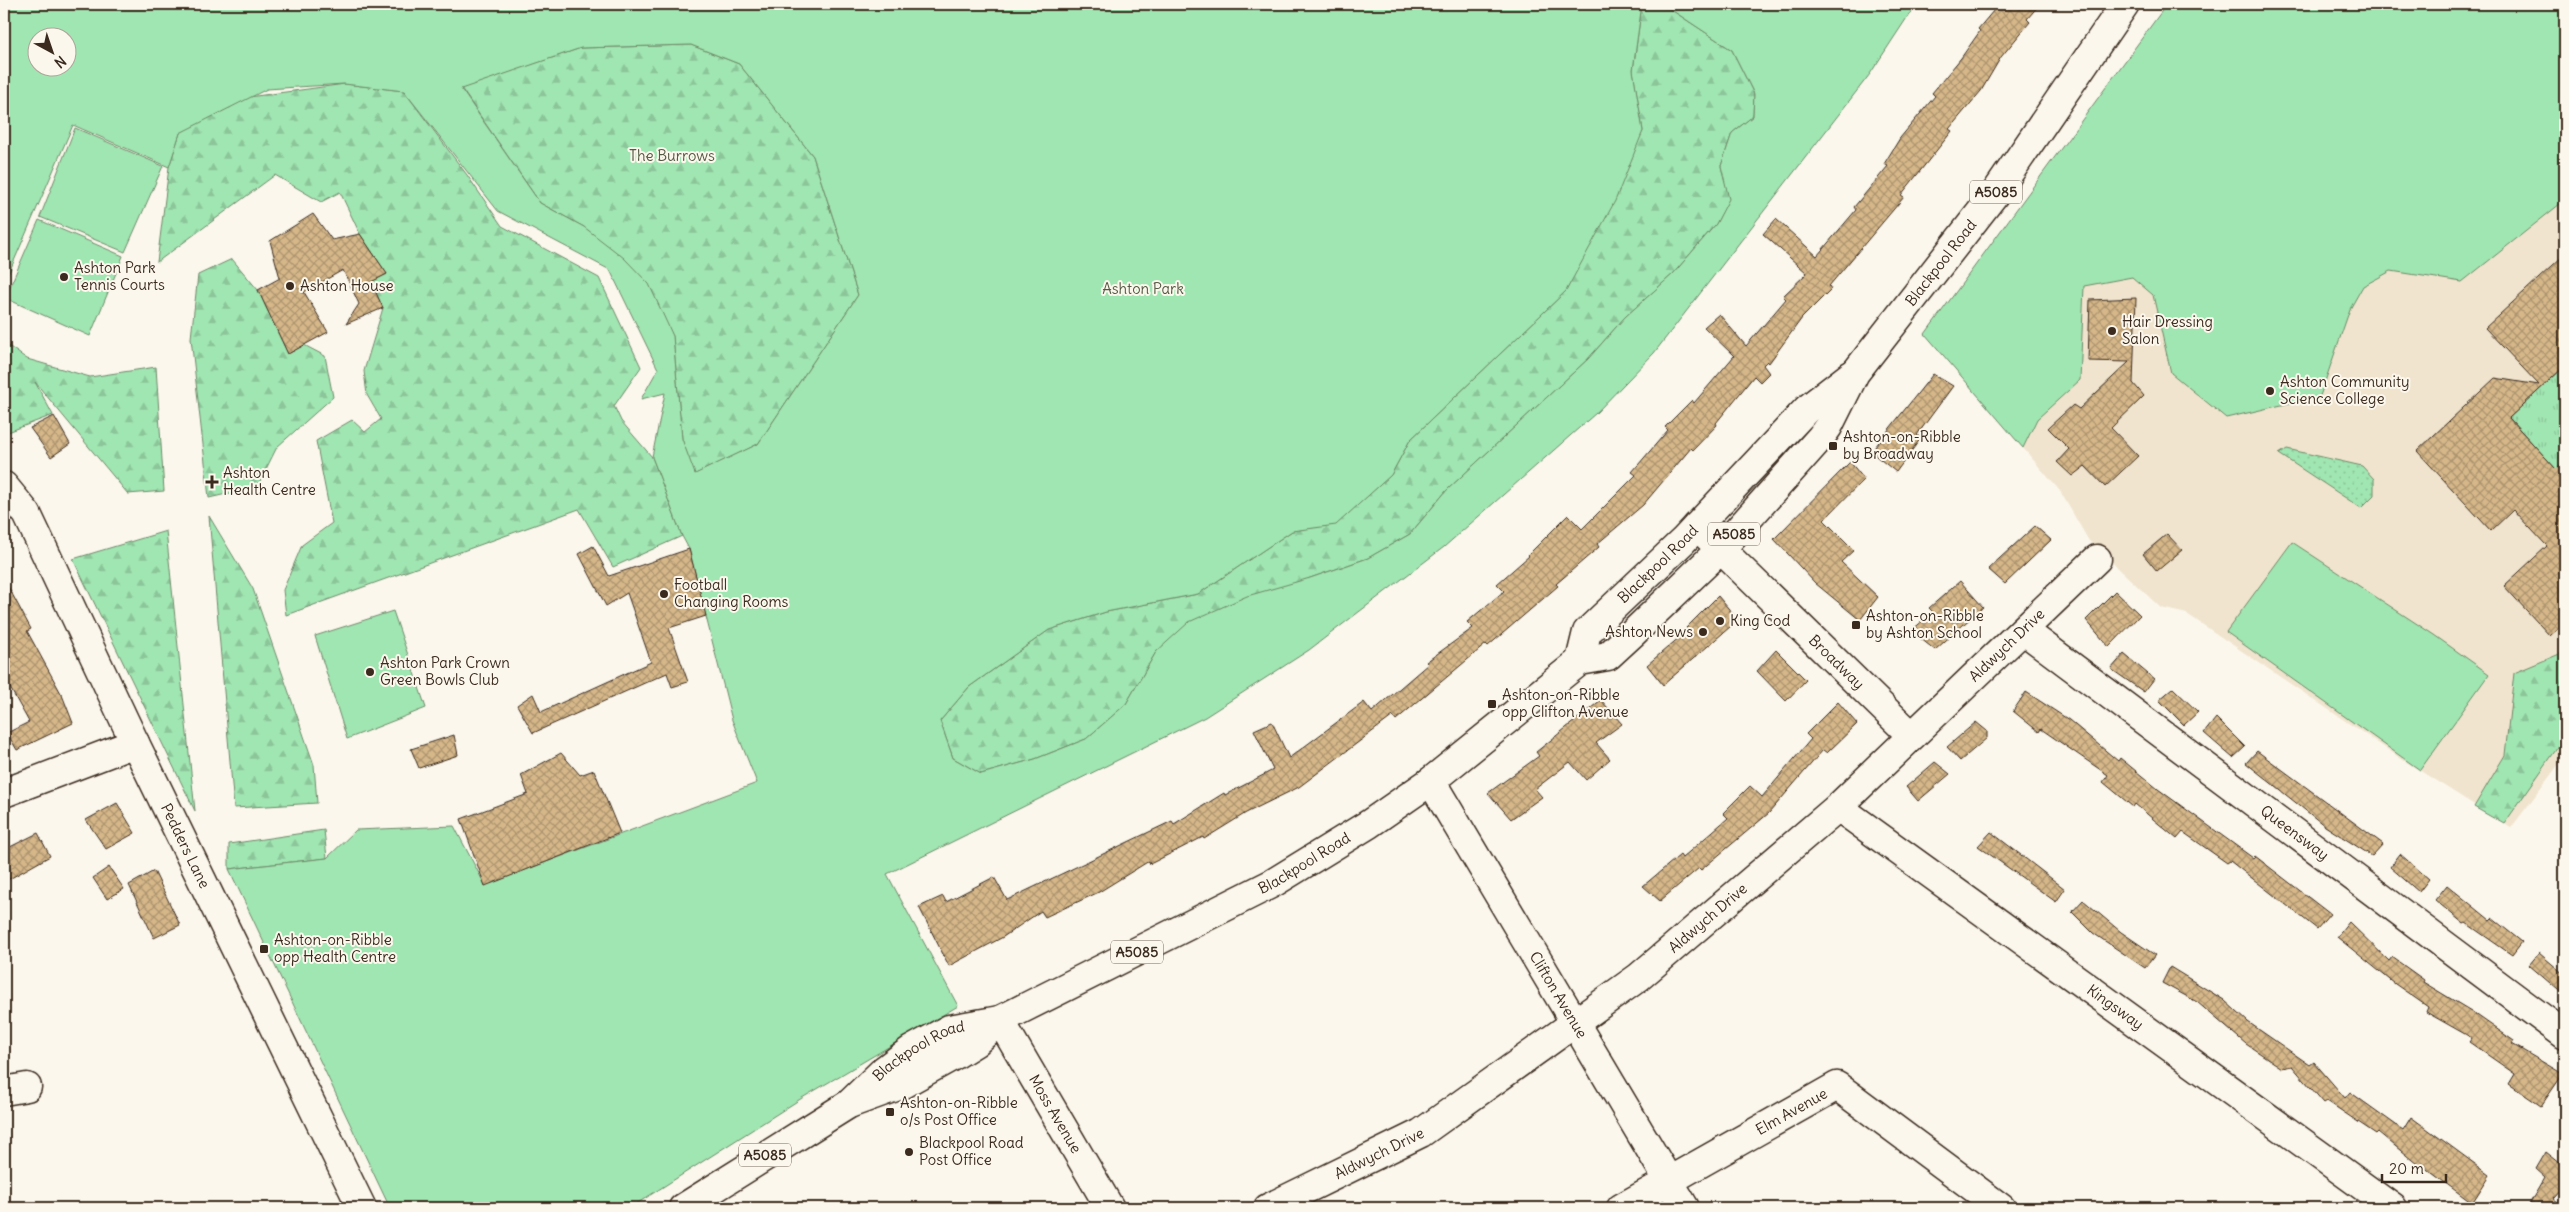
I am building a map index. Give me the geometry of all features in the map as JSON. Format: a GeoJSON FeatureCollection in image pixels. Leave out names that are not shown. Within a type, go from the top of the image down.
{"type":"FeatureCollection","features":[{"type":"Feature","properties":{"kind":"main road","name":"Blackpool Road"},"geometry":{"type":"LineString","coordinates":[[683,1208],[849,1104],[884,1070],[911,1050],[949,1029],[1000,1020],[1273,883],[1369,824],[1431,781],[1580,660],[1608,656],[1721,549],[1828,427],[1855,372],[1994,195],[2125,4]]}},
{"type":"Feature","properties":{"kind":"main road","name":"Blackpool Road"},"geometry":{"type":"LineString","coordinates":[[1580,660],[1587,632],[1697,526],[1807,409],[1855,372]]}},
{"type":"Feature","properties":{"kind":"main road","name":"Pedders Lane"},"geometry":{"type":"LineString","coordinates":[[4,486],[27,514],[362,1208]]}},
{"type":"Feature","properties":{"kind":"main road","name":"Broadway"},"geometry":{"type":"LineString","coordinates":[[1697,526],[1912,736]]}},
{"type":"Feature","properties":{"kind":"main road","name":"Aldwych Drive"},"geometry":{"type":"LineString","coordinates":[[1268,1208],[1421,1133],[1639,977],[1838,807],[2097,559]]}},
{"type":"Feature","properties":{"kind":"main road","name":"Queensway"},"geometry":{"type":"LineString","coordinates":[[2023,630],[2565,1035]]}},
{"type":"Feature","properties":{"kind":"main road"},"geometry":{"type":"LineString","coordinates":[[4,793],[136,743]]}},
{"type":"Feature","properties":{"kind":"main road","name":"Clifton Avenue"},"geometry":{"type":"LineString","coordinates":[[1431,781],[1685,1208]]}},
{"type":"Feature","properties":{"kind":"main road","name":"Kingsway"},"geometry":{"type":"LineString","coordinates":[[1838,807],[2393,1208]]}},
{"type":"Feature","properties":{"kind":"main road","name":"Moss Avenue"},"geometry":{"type":"LineString","coordinates":[[1000,1020],[1110,1208]]}},
{"type":"Feature","properties":{"kind":"main road","name":"Elm Avenue"},"geometry":{"type":"LineString","coordinates":[[1621,1208],[1837,1086],[2001,1208]]}},
{"type":"Feature","properties":{"kind":"shaded area","name":"Ashton Community Science College"},"geometry":{"type":"Polygon","coordinates":[[[2167,4],[2565,4],[2565,756],[2511,828],[2403,760],[2187,614],[2161,608],[2089,541],[2060,491],[1925,334],[2167,4]]]}},
{"type":"Feature","properties":{"kind":"green space","name":"Ashton Park"},"geometry":{"type":"Polygon","coordinates":[[[4,4],[1642,4],[1916,4],[1870,74],[1654,353],[1596,413],[1444,547],[1309,650],[1205,717],[887,874],[958,1006],[802,1098],[630,1208],[390,1208],[229,869],[327,858],[356,830],[454,826],[485,885],[757,783],[732,720],[689,549],[682,536],[652,457],[665,393],[641,399],[658,369],[610,270],[498,211],[404,91],[344,84],[267,89],[180,133],[169,167],[73,125],[4,284],[4,4]],[[1642,4],[1633,70],[1643,131],[1615,201],[1566,291],[1410,440],[1391,475],[1336,525],[1292,531],[1198,594],[1106,612],[1049,630],[969,687],[940,721],[953,758],[981,774],[1035,759],[1086,739],[1126,704],[1156,652],[1189,622],[1247,596],[1310,578],[1368,558],[1410,534],[1447,490],[1588,359],[1625,317],[1673,274],[1716,224],[1729,199],[1721,166],[1732,133],[1753,116],[1754,94],[1732,50],[1670,9],[1642,4]],[[691,45],[581,48],[461,89],[540,203],[584,227],[624,258],[649,284],[673,336],[682,439],[695,474],[758,444],[858,295],[813,156],[739,64],[691,45]]]}},
{"type":"Feature","properties":{"kind":"green space"},"geometry":{"type":"Polygon","coordinates":[[[1642,4],[1670,9],[1732,50],[1754,94],[1753,116],[1732,133],[1721,166],[1730,199],[1716,224],[1673,274],[1625,317],[1588,359],[1447,490],[1410,534],[1368,558],[1310,578],[1156,652],[1126,704],[1086,739],[1035,759],[981,774],[953,758],[940,721],[969,687],[1049,630],[1106,612],[1198,594],[1292,531],[1336,524],[1391,475],[1410,440],[1566,291],[1643,131],[1633,71],[1642,4]]]}},
{"type":"Feature","properties":{"kind":"green space"},"geometry":{"type":"Polygon","coordinates":[[[2167,4],[2565,4],[2565,200],[2462,282],[2391,271],[2363,286],[2350,309],[2320,396],[2226,418],[2171,373],[2153,295],[2132,277],[2084,286],[2080,380],[2037,419],[2023,448],[1925,334],[2167,4]]]}},
{"type":"Feature","properties":{"kind":"green space","name":"The Burrows"},"geometry":{"type":"Polygon","coordinates":[[[691,45],[739,64],[813,156],[858,295],[758,444],[694,475],[682,439],[673,336],[584,227],[540,203],[461,88],[581,48],[691,45]]]}},
{"type":"Feature","properties":{"kind":"green space"},"geometry":{"type":"Polygon","coordinates":[[[345,84],[404,91],[467,175],[502,226],[599,278],[641,367],[614,406],[621,421],[652,457],[682,536],[613,567],[579,509],[286,615],[283,590],[302,545],[332,523],[316,441],[352,420],[365,432],[381,419],[367,395],[364,371],[383,308],[371,282],[387,274],[360,234],[340,192],[321,202],[275,175],[157,262],[169,167],[180,133],[234,99],[345,84]]]}},
{"type":"Feature","properties":{"kind":"green space"},"geometry":{"type":"Polygon","coordinates":[[[75,128],[163,166],[125,252],[40,217],[75,128]]]}},
{"type":"Feature","properties":{"kind":"green space","name":"Ashton Park Tennis Courts"},"geometry":{"type":"Polygon","coordinates":[[[39,220],[123,256],[90,336],[5,298],[39,220]]]}},
{"type":"Feature","properties":{"kind":"green space"},"geometry":{"type":"Polygon","coordinates":[[[232,259],[258,290],[288,354],[304,345],[325,356],[333,397],[277,447],[257,487],[209,498],[191,338],[198,275],[232,259]]]}},
{"type":"Feature","properties":{"kind":"green space"},"geometry":{"type":"Polygon","coordinates":[[[4,343],[27,359],[90,377],[156,367],[164,491],[128,494],[35,382],[53,415],[8,432],[4,426],[4,343]]]}},
{"type":"Feature","properties":{"kind":"green space"},"geometry":{"type":"Polygon","coordinates":[[[2564,367],[2565,461],[2556,469],[2509,418],[2564,367]]]}},
{"type":"Feature","properties":{"kind":"green space"},"geometry":{"type":"Polygon","coordinates":[[[2287,449],[2362,466],[2374,479],[2374,495],[2361,508],[2279,454],[2287,449]]]}},
{"type":"Feature","properties":{"kind":"green space"},"geometry":{"type":"Polygon","coordinates":[[[209,516],[253,589],[314,765],[317,803],[234,808],[209,516]]]}},
{"type":"Feature","properties":{"kind":"green space"},"geometry":{"type":"Polygon","coordinates":[[[166,531],[195,811],[73,559],[166,531]]]}},
{"type":"Feature","properties":{"kind":"green space"},"geometry":{"type":"Polygon","coordinates":[[[2292,542],[2434,635],[2489,674],[2420,770],[2226,632],[2292,542]]]}},
{"type":"Feature","properties":{"kind":"green space","name":"Ashton Park Crown Green Bowls Club"},"geometry":{"type":"Polygon","coordinates":[[[393,611],[426,708],[347,739],[315,636],[393,611]]]}},
{"type":"Feature","properties":{"kind":"green space"},"geometry":{"type":"Polygon","coordinates":[[[2565,643],[2565,737],[2504,824],[2474,807],[2505,755],[2514,673],[2562,653],[2565,643]]]}},
{"type":"Feature","properties":{"kind":"green space"},"geometry":{"type":"Polygon","coordinates":[[[324,830],[327,858],[229,869],[229,844],[324,830]]]}},
{"type":"Feature","properties":{"kind":"building"},"geometry":{"type":"Polygon","coordinates":[[[1999,4],[2040,4],[2027,19],[2030,22],[2001,57],[1981,91],[1949,129],[1952,131],[1901,195],[1904,197],[1829,286],[1831,289],[1802,318],[1769,363],[1767,361],[1763,365],[1769,373],[1760,382],[1754,376],[1716,423],[1717,425],[1693,450],[1691,448],[1643,505],[1597,544],[1599,547],[1556,584],[1558,586],[1488,646],[1486,644],[1396,720],[1393,716],[1299,787],[1246,813],[1204,839],[1203,837],[1150,864],[1149,861],[1099,892],[1045,917],[1041,911],[1003,937],[949,966],[919,907],[943,896],[946,902],[994,877],[1007,900],[1172,821],[1174,824],[1224,793],[1225,795],[1273,770],[1254,730],[1272,722],[1289,758],[1364,702],[1372,712],[1428,664],[1426,662],[1473,628],[1467,622],[1504,591],[1497,584],[1529,556],[1568,515],[1582,529],[1636,475],[1632,472],[1668,430],[1665,427],[1692,400],[1694,403],[1734,356],[1704,327],[1719,314],[1746,346],[1786,299],[1783,296],[1807,273],[1763,234],[1776,219],[1817,256],[1856,210],[1854,207],[1888,166],[1884,164],[1900,138],[1935,96],[1932,93],[1961,58],[1980,31],[1978,29],[1999,4]]]}},
{"type":"Feature","properties":{"kind":"building","name":"Ashton House"},"geometry":{"type":"Polygon","coordinates":[[[313,214],[332,240],[360,234],[387,274],[371,282],[383,308],[346,324],[359,304],[343,270],[304,292],[328,332],[288,354],[258,290],[280,278],[270,241],[313,214]]]}},
{"type":"Feature","properties":{"kind":"building"},"geometry":{"type":"Polygon","coordinates":[[[2565,254],[2565,366],[2509,418],[2556,469],[2565,461],[2565,622],[2550,636],[2504,586],[2547,546],[2513,510],[2491,531],[2417,451],[2495,378],[2539,385],[2485,328],[2565,254]]]}},
{"type":"Feature","properties":{"kind":"building"},"geometry":{"type":"Polygon","coordinates":[[[2136,298],[2133,383],[2144,396],[2111,428],[2138,456],[2105,487],[2085,466],[2072,476],[2057,462],[2069,449],[2048,428],[2073,405],[2079,409],[2129,362],[2088,361],[2090,300],[2136,298]]]}},
{"type":"Feature","properties":{"kind":"building"},"geometry":{"type":"Polygon","coordinates":[[[1933,374],[1953,386],[1917,435],[1921,438],[1896,472],[1871,452],[1933,374]]]}},
{"type":"Feature","properties":{"kind":"building"},"geometry":{"type":"Polygon","coordinates":[[[54,416],[70,444],[51,457],[30,428],[54,416]]]}},
{"type":"Feature","properties":{"kind":"building"},"geometry":{"type":"Polygon","coordinates":[[[1850,462],[1864,479],[1824,520],[1854,550],[1841,562],[1878,597],[1860,620],[1815,583],[1774,539],[1850,462]]]}},
{"type":"Feature","properties":{"kind":"building"},"geometry":{"type":"Polygon","coordinates":[[[2035,526],[2051,540],[2005,584],[1988,569],[2035,526]]]}},
{"type":"Feature","properties":{"kind":"building"},"geometry":{"type":"Polygon","coordinates":[[[2167,534],[2182,550],[2157,571],[2143,554],[2167,534]]]}},
{"type":"Feature","properties":{"kind":"building"},"geometry":{"type":"Polygon","coordinates":[[[593,546],[609,576],[689,549],[706,616],[669,628],[688,682],[672,687],[667,673],[533,733],[517,705],[533,694],[541,712],[651,662],[627,593],[606,606],[579,554],[593,546]]]}},
{"type":"Feature","properties":{"kind":"building"},"geometry":{"type":"Polygon","coordinates":[[[4,579],[31,629],[27,631],[62,695],[73,723],[17,750],[7,733],[29,722],[4,677],[4,579]]]}},
{"type":"Feature","properties":{"kind":"building"},"geometry":{"type":"Polygon","coordinates":[[[1960,581],[1983,607],[1935,650],[1911,631],[1933,612],[1929,608],[1960,581]]]}},
{"type":"Feature","properties":{"kind":"building"},"geometry":{"type":"Polygon","coordinates":[[[2115,591],[2140,615],[2109,647],[2086,620],[2115,591]]]}},
{"type":"Feature","properties":{"kind":"building"},"geometry":{"type":"Polygon","coordinates":[[[1718,596],[1738,620],[1663,685],[1647,665],[1688,630],[1686,628],[1718,596]]]}},
{"type":"Feature","properties":{"kind":"building"},"geometry":{"type":"Polygon","coordinates":[[[1776,650],[1806,680],[1786,701],[1757,671],[1776,650]]]}},
{"type":"Feature","properties":{"kind":"building"},"geometry":{"type":"Polygon","coordinates":[[[2124,654],[2154,679],[2144,692],[2111,669],[2124,654]]]}},
{"type":"Feature","properties":{"kind":"building"},"geometry":{"type":"Polygon","coordinates":[[[2173,688],[2198,712],[2184,725],[2159,700],[2173,688]]]}},
{"type":"Feature","properties":{"kind":"building"},"geometry":{"type":"Polygon","coordinates":[[[2026,692],[2069,720],[2118,761],[2120,758],[2158,789],[2253,858],[2255,856],[2330,914],[2317,929],[2230,861],[2227,863],[2183,832],[2177,839],[2135,804],[2133,807],[2103,782],[2108,775],[2041,729],[2039,732],[2013,711],[2026,692]]]}},
{"type":"Feature","properties":{"kind":"building"},"geometry":{"type":"Polygon","coordinates":[[[1601,700],[1622,724],[1596,743],[1610,759],[1586,780],[1570,762],[1535,789],[1542,797],[1511,819],[1488,793],[1539,756],[1536,752],[1601,700]]]}},
{"type":"Feature","properties":{"kind":"building"},"geometry":{"type":"Polygon","coordinates":[[[1838,702],[1857,724],[1827,753],[1823,750],[1769,813],[1701,870],[1699,868],[1660,901],[1643,886],[1680,855],[1682,858],[1728,818],[1723,813],[1750,786],[1762,797],[1811,739],[1806,734],[1838,702]]]}},
{"type":"Feature","properties":{"kind":"building"},"geometry":{"type":"Polygon","coordinates":[[[2216,718],[2245,747],[2233,758],[2204,733],[2216,718]]]}},
{"type":"Feature","properties":{"kind":"building"},"geometry":{"type":"Polygon","coordinates":[[[1976,722],[1987,731],[1987,738],[1960,761],[1947,747],[1976,722]]]}},
{"type":"Feature","properties":{"kind":"building"},"geometry":{"type":"Polygon","coordinates":[[[454,735],[458,755],[419,768],[411,749],[454,735]]]}},
{"type":"Feature","properties":{"kind":"building"},"geometry":{"type":"Polygon","coordinates":[[[2257,751],[2383,844],[2372,856],[2325,826],[2246,763],[2257,751]]]}},
{"type":"Feature","properties":{"kind":"building"},"geometry":{"type":"Polygon","coordinates":[[[561,753],[580,775],[594,770],[620,833],[485,886],[461,819],[528,794],[521,775],[561,753]]]}},
{"type":"Feature","properties":{"kind":"building"},"geometry":{"type":"Polygon","coordinates":[[[1935,762],[1950,774],[1918,801],[1906,787],[1935,762]]]}},
{"type":"Feature","properties":{"kind":"building"},"geometry":{"type":"Polygon","coordinates":[[[117,803],[135,833],[106,849],[86,820],[117,803]]]}},
{"type":"Feature","properties":{"kind":"building"},"geometry":{"type":"Polygon","coordinates":[[[1991,832],[2065,889],[2056,902],[1978,846],[1991,832]]]}},
{"type":"Feature","properties":{"kind":"building"},"geometry":{"type":"Polygon","coordinates":[[[38,833],[50,856],[4,882],[4,850],[38,833]]]}},
{"type":"Feature","properties":{"kind":"building"},"geometry":{"type":"Polygon","coordinates":[[[2400,854],[2429,879],[2419,892],[2390,867],[2400,854]]]}},
{"type":"Feature","properties":{"kind":"building"},"geometry":{"type":"Polygon","coordinates":[[[109,867],[124,889],[107,899],[93,878],[109,867]]]}},
{"type":"Feature","properties":{"kind":"building"},"geometry":{"type":"Polygon","coordinates":[[[154,871],[180,925],[154,938],[129,885],[154,871]]]}},
{"type":"Feature","properties":{"kind":"building"},"geometry":{"type":"Polygon","coordinates":[[[2447,885],[2490,920],[2492,918],[2522,942],[2512,955],[2466,923],[2464,924],[2435,900],[2447,885]]]}},
{"type":"Feature","properties":{"kind":"building"},"geometry":{"type":"Polygon","coordinates":[[[2083,900],[2121,932],[2155,955],[2145,968],[2093,933],[2072,912],[2083,900]]]}},
{"type":"Feature","properties":{"kind":"building"},"geometry":{"type":"Polygon","coordinates":[[[2349,922],[2389,961],[2392,957],[2424,980],[2423,982],[2471,1011],[2514,1041],[2512,1044],[2563,1074],[2541,1106],[2509,1084],[2515,1074],[2469,1042],[2472,1038],[2426,1012],[2428,1007],[2395,984],[2337,937],[2349,922]]]}},
{"type":"Feature","properties":{"kind":"building"},"geometry":{"type":"Polygon","coordinates":[[[2539,953],[2565,975],[2565,996],[2529,965],[2539,953]]]}},
{"type":"Feature","properties":{"kind":"building"},"geometry":{"type":"Polygon","coordinates":[[[2170,967],[2224,1000],[2248,1022],[2310,1065],[2314,1062],[2345,1098],[2350,1092],[2403,1130],[2411,1117],[2490,1175],[2472,1203],[2424,1167],[2423,1169],[2378,1132],[2376,1134],[2327,1101],[2324,1103],[2292,1066],[2282,1068],[2246,1044],[2197,1002],[2162,983],[2170,967]]]}},
{"type":"Feature","properties":{"kind":"building"},"geometry":{"type":"Polygon","coordinates":[[[2546,1152],[2565,1167],[2565,1185],[2553,1198],[2565,1208],[2527,1208],[2545,1177],[2536,1169],[2546,1152]]]}},
{"type":"Feature","properties":{"kind":"place","name":"Ashton Park Tennis Courts"},"geometry":{"type":"Point","coordinates":[64,277]}},
{"type":"Feature","properties":{"kind":"place","name":"Ashton House"},"geometry":{"type":"Point","coordinates":[290,286]}},
{"type":"Feature","properties":{"kind":"place","name":"Hair Dressing Salon"},"geometry":{"type":"Point","coordinates":[2112,331]}},
{"type":"Feature","properties":{"kind":"place","name":"Ashton Community Science College"},"geometry":{"type":"Point","coordinates":[2270,391]}},
{"type":"Feature","properties":{"kind":"place","name":"Ashton-on-Ribble by Broadway"},"geometry":{"type":"Point","coordinates":[1833,446]}},
{"type":"Feature","properties":{"kind":"place","name":"Ashton Health Centre"},"geometry":{"type":"Point","coordinates":[212,482]}},
{"type":"Feature","properties":{"kind":"place","name":"Football Changing Rooms"},"geometry":{"type":"Point","coordinates":[664,594]}},
{"type":"Feature","properties":{"kind":"place","name":"King Cod"},"geometry":{"type":"Point","coordinates":[1720,621]}},
{"type":"Feature","properties":{"kind":"place","name":"Ashton-on-Ribble by Ashton School"},"geometry":{"type":"Point","coordinates":[1856,625]}},
{"type":"Feature","properties":{"kind":"place","name":"Ashton News"},"geometry":{"type":"Point","coordinates":[1703,632]}},
{"type":"Feature","properties":{"kind":"place","name":"Ashton Park Crown Green Bowls Club"},"geometry":{"type":"Point","coordinates":[370,672]}},
{"type":"Feature","properties":{"kind":"place","name":"Ashton-on-Ribble opp Clifton Avenue"},"geometry":{"type":"Point","coordinates":[1492,704]}},
{"type":"Feature","properties":{"kind":"place","name":"Ashton-on-Ribble opp Health Centre"},"geometry":{"type":"Point","coordinates":[264,949]}},
{"type":"Feature","properties":{"kind":"place","name":"Ashton-on-Ribble o/s Post Office"},"geometry":{"type":"Point","coordinates":[890,1112]}},
{"type":"Feature","properties":{"kind":"place","name":"Blackpool Road Post Office"},"geometry":{"type":"Point","coordinates":[909,1152]}}]}
